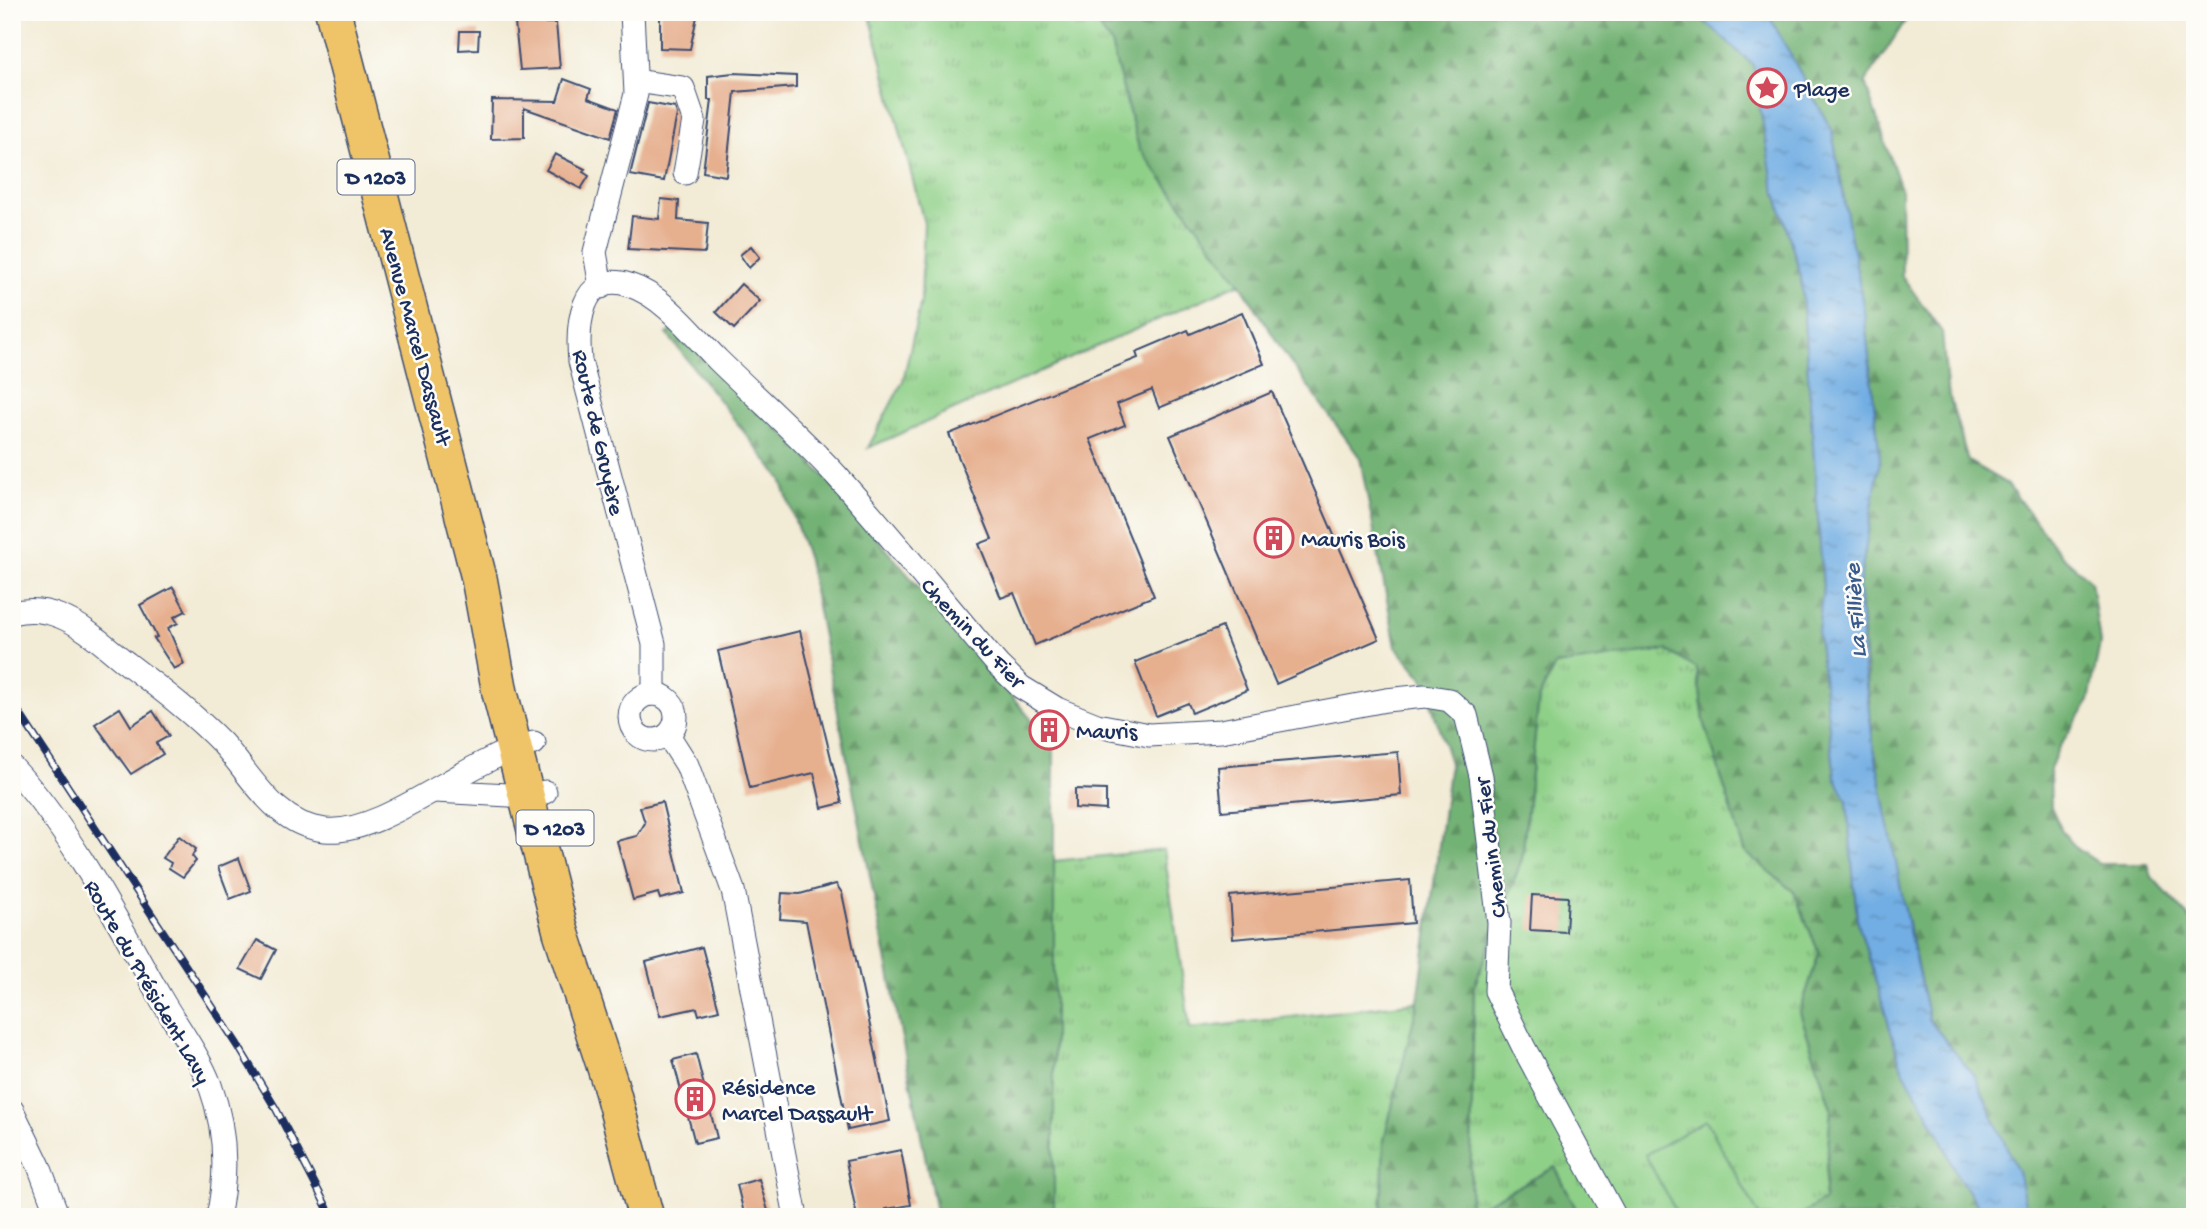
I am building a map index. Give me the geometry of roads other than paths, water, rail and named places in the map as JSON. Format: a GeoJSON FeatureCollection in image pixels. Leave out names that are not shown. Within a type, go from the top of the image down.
{"type":"FeatureCollection","features":[{"type":"Feature","properties":{"kind":"main road","name":"Avenue Marcel Dassault"},"geometry":{"type":"LineString","coordinates":[[333,12],[479,578],[500,693],[524,745],[536,794],[564,944],[610,1083],[646,1217]]}},
{"type":"Feature","properties":{"kind":"street"},"geometry":{"type":"LineString","coordinates":[[601,287],[595,251],[604,209],[632,119],[636,81],[632,12]]}},
{"type":"Feature","properties":{"kind":"street"},"geometry":{"type":"LineString","coordinates":[[636,81],[683,88],[694,120],[685,173]]}},
{"type":"Feature","properties":{"kind":"street","name":"Chemin du Fier"},"geometry":{"type":"LineString","coordinates":[[601,287],[608,284],[628,285],[670,313],[835,474],[998,665],[1021,687],[1057,709],[1123,731],[1176,736],[1220,731],[1386,700],[1425,696],[1449,700],[1466,715],[1481,776],[1499,923],[1496,991],[1615,1217]]}},
{"type":"Feature","properties":{"kind":"street","name":"Route de Gruyère"},"geometry":{"type":"LineString","coordinates":[[601,287],[588,298],[580,317],[580,361],[654,644],[654,694]]}},
{"type":"Feature","properties":{"kind":"street"},"geometry":{"type":"LineString","coordinates":[[12,613],[46,612],[82,628],[197,720],[222,744],[274,806],[297,821],[322,830],[346,829],[435,791],[477,765],[524,745]]}},
{"type":"Feature","properties":{"kind":"street"},"geometry":{"type":"LineString","coordinates":[[654,694],[669,700],[675,709],[676,720],[668,735],[647,740],[631,726],[633,705],[641,697],[654,694]]}},
{"type":"Feature","properties":{"kind":"street"},"geometry":{"type":"LineString","coordinates":[[668,735],[687,765],[733,890],[796,1217]]}},
{"type":"Feature","properties":{"kind":"street","name":"Route du Président Lavy"},"geometry":{"type":"LineString","coordinates":[[12,767],[39,799],[78,859],[209,1084],[223,1131],[226,1167],[218,1217]]}},
{"type":"Feature","properties":{"kind":"street"},"geometry":{"type":"LineString","coordinates":[[435,791],[536,794]]}},
{"type":"Feature","properties":{"kind":"street"},"geometry":{"type":"LineString","coordinates":[[12,1110],[39,1166],[58,1217]]}},
{"type":"Feature","properties":{"kind":"water","name":"La Fillière"},"geometry":{"type":"Polygon","coordinates":[[[1694,12],[1767,12],[1832,131],[1864,311],[1880,459],[1859,586],[1864,669],[1873,743],[1929,1020],[1975,1077],[2018,1172],[2028,1217],[1985,1217],[1956,1173],[1938,1132],[1902,1068],[1857,919],[1847,801],[1835,777],[1818,633],[1823,587],[1801,276],[1773,183],[1753,65],[1694,12]]]}},
{"type":"Feature","properties":{"kind":"railway"},"geometry":{"type":"LineString","coordinates":[[12,702],[237,1044],[276,1109],[332,1217]]}},
{"type":"Feature","properties":{"kind":"place","name":"Plage"},"geometry":{"type":"Point","coordinates":[1767,88]}},
{"type":"Feature","properties":{"kind":"place","name":"Mauris Bois"},"geometry":{"type":"Point","coordinates":[1274,538]}},
{"type":"Feature","properties":{"kind":"place","name":"Mauris"},"geometry":{"type":"Point","coordinates":[1049,730]}},
{"type":"Feature","properties":{"kind":"place","name":"Résidence Marcel Dassault"},"geometry":{"type":"Point","coordinates":[695,1099]}}]}
